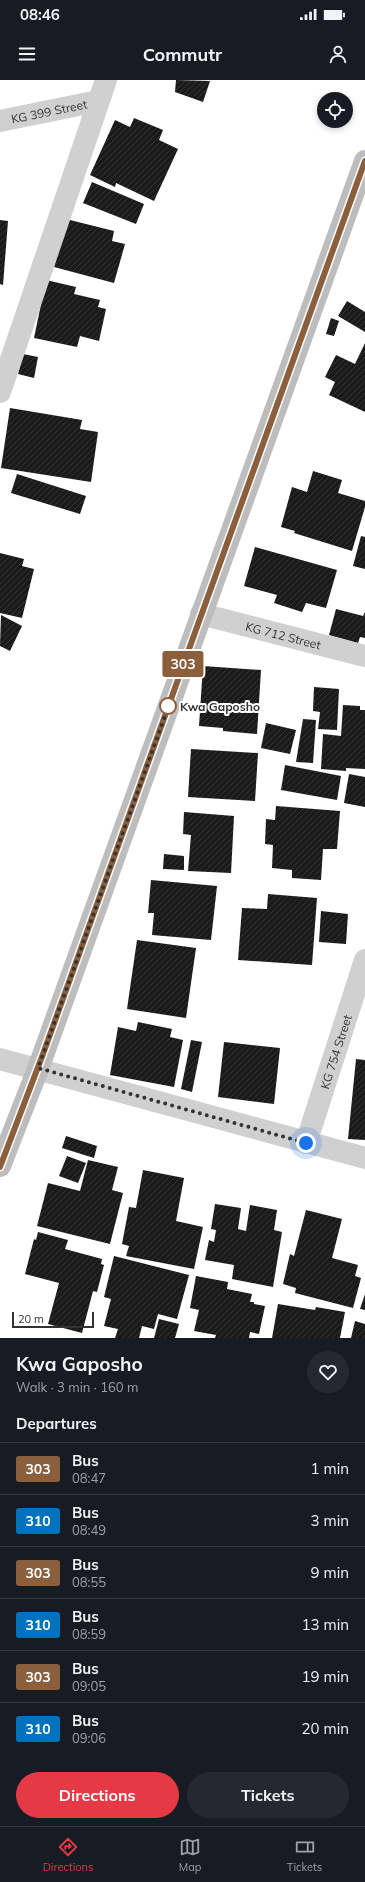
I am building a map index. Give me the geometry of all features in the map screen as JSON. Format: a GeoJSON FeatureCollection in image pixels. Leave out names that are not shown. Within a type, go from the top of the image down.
{"type":"FeatureCollection","features":[{"type":"Feature","properties":{"kind":"main road"},"geometry":{"type":"LineString","coordinates":[[0,1166],[38,1068],[365,161]]}},
{"type":"Feature","properties":{"kind":"street"},"geometry":{"type":"LineString","coordinates":[[0,392],[106,80]]}},
{"type":"Feature","properties":{"kind":"street","name":"KG 399 Street"},"geometry":{"type":"LineString","coordinates":[[0,121],[98,101]]}},
{"type":"Feature","properties":{"kind":"street","name":"KG 712 Street"},"geometry":{"type":"LineString","coordinates":[[201,614],[365,656]]}},
{"type":"Feature","properties":{"kind":"street","name":"KG 754 Street"},"geometry":{"type":"LineString","coordinates":[[306,1143],[365,960]]}},
{"type":"Feature","properties":{"kind":"street"},"geometry":{"type":"LineString","coordinates":[[0,1059],[38,1068],[365,1158]]}},
{"type":"Feature","properties":{"kind":"building"},"geometry":{"type":"Polygon","coordinates":[[[176,80],[210,81],[203,102],[175,92],[176,80]]]}},
{"type":"Feature","properties":{"kind":"building"},"geometry":{"type":"Polygon","coordinates":[[[134,118],[163,130],[159,140],[178,149],[154,201],[116,183],[115,187],[90,175],[115,120],[130,127],[134,118]]]}},
{"type":"Feature","properties":{"kind":"building"},"geometry":{"type":"Polygon","coordinates":[[[92,182],[144,204],[136,224],[83,203],[92,182]]]}},
{"type":"Feature","properties":{"kind":"building"},"geometry":{"type":"Polygon","coordinates":[[[66,219],[114,231],[112,241],[125,244],[114,283],[54,267],[66,219]]]}},
{"type":"Feature","properties":{"kind":"building"},"geometry":{"type":"Polygon","coordinates":[[[0,220],[8,221],[3,285],[0,284],[0,220]]]}},
{"type":"Feature","properties":{"kind":"building"},"geometry":{"type":"Polygon","coordinates":[[[46,280],[76,287],[74,294],[100,300],[98,307],[106,309],[99,341],[80,336],[77,347],[34,338],[46,280]]]}},
{"type":"Feature","properties":{"kind":"building"},"geometry":{"type":"Polygon","coordinates":[[[347,301],[365,312],[365,332],[338,316],[347,301]]]}},
{"type":"Feature","properties":{"kind":"building"},"geometry":{"type":"Polygon","coordinates":[[[331,318],[339,321],[334,336],[326,334],[331,318]]]}},
{"type":"Feature","properties":{"kind":"building"},"geometry":{"type":"Polygon","coordinates":[[[365,343],[365,412],[329,395],[335,382],[325,377],[336,355],[355,364],[365,343]]]}},
{"type":"Feature","properties":{"kind":"building"},"geometry":{"type":"Polygon","coordinates":[[[23,354],[38,357],[34,378],[18,374],[23,354]]]}},
{"type":"Feature","properties":{"kind":"building"},"geometry":{"type":"Polygon","coordinates":[[[10,408],[82,420],[80,429],[98,432],[91,482],[1,468],[10,408]]]}},
{"type":"Feature","properties":{"kind":"building"},"geometry":{"type":"Polygon","coordinates":[[[313,471],[342,480],[338,493],[365,501],[365,507],[352,551],[294,533],[295,531],[281,527],[292,487],[307,492],[313,471]]]}},
{"type":"Feature","properties":{"kind":"building"},"geometry":{"type":"Polygon","coordinates":[[[17,474],[86,496],[80,514],[11,493],[17,474]]]}},
{"type":"Feature","properties":{"kind":"building"},"geometry":{"type":"Polygon","coordinates":[[[361,536],[365,537],[365,569],[353,566],[361,536]]]}},
{"type":"Feature","properties":{"kind":"building"},"geometry":{"type":"Polygon","coordinates":[[[255,547],[337,570],[326,608],[306,603],[302,612],[274,603],[277,595],[244,586],[255,547]]]}},
{"type":"Feature","properties":{"kind":"building"},"geometry":{"type":"Polygon","coordinates":[[[0,553],[24,559],[22,566],[34,569],[22,618],[0,613],[0,553]]]}},
{"type":"Feature","properties":{"kind":"building"},"geometry":{"type":"Polygon","coordinates":[[[336,609],[363,616],[365,612],[365,638],[360,637],[358,643],[329,635],[336,609]]]}},
{"type":"Feature","properties":{"kind":"building"},"geometry":{"type":"Polygon","coordinates":[[[1,615],[22,626],[10,651],[0,646],[1,615]]]}},
{"type":"Feature","properties":{"kind":"building"},"geometry":{"type":"Polygon","coordinates":[[[203,666],[261,670],[257,734],[223,731],[223,728],[199,726],[203,666]]]}},
{"type":"Feature","properties":{"kind":"building"},"geometry":{"type":"Polygon","coordinates":[[[314,687],[339,689],[337,730],[318,729],[320,712],[313,711],[314,687]]]}},
{"type":"Feature","properties":{"kind":"building"},"geometry":{"type":"Polygon","coordinates":[[[343,705],[360,706],[360,710],[365,710],[365,769],[346,768],[346,771],[321,769],[323,734],[341,736],[343,705]]]}},
{"type":"Feature","properties":{"kind":"building"},"geometry":{"type":"Polygon","coordinates":[[[303,719],[316,720],[313,763],[296,762],[303,719]]]}},
{"type":"Feature","properties":{"kind":"building"},"geometry":{"type":"Polygon","coordinates":[[[266,723],[296,730],[290,754],[261,748],[266,723]]]}},
{"type":"Feature","properties":{"kind":"building"},"geometry":{"type":"Polygon","coordinates":[[[191,749],[258,753],[255,801],[188,797],[191,749]]]}},
{"type":"Feature","properties":{"kind":"building"},"geometry":{"type":"Polygon","coordinates":[[[285,765],[341,776],[337,800],[281,790],[285,765]]]}},
{"type":"Feature","properties":{"kind":"building"},"geometry":{"type":"Polygon","coordinates":[[[349,774],[365,777],[365,807],[344,803],[349,774]]]}},
{"type":"Feature","properties":{"kind":"building"},"geometry":{"type":"Polygon","coordinates":[[[276,806],[340,811],[337,849],[323,849],[321,880],[292,878],[292,870],[272,868],[273,845],[265,844],[266,819],[275,820],[276,806]]]}},
{"type":"Feature","properties":{"kind":"building"},"geometry":{"type":"Polygon","coordinates":[[[184,812],[234,816],[231,873],[188,871],[191,835],[183,834],[184,812]]]}},
{"type":"Feature","properties":{"kind":"building"},"geometry":{"type":"Polygon","coordinates":[[[164,854],[184,856],[184,870],[163,869],[164,854]]]}},
{"type":"Feature","properties":{"kind":"building"},"geometry":{"type":"Polygon","coordinates":[[[151,880],[217,886],[211,940],[152,935],[154,913],[148,913],[151,880]]]}},
{"type":"Feature","properties":{"kind":"building"},"geometry":{"type":"Polygon","coordinates":[[[268,894],[317,898],[312,965],[238,960],[242,908],[267,909],[268,894]]]}},
{"type":"Feature","properties":{"kind":"building"},"geometry":{"type":"Polygon","coordinates":[[[321,911],[348,914],[346,944],[319,942],[321,911]]]}},
{"type":"Feature","properties":{"kind":"building"},"geometry":{"type":"Polygon","coordinates":[[[137,940],[196,948],[186,1018],[127,1009],[137,940]]]}},
{"type":"Feature","properties":{"kind":"building"},"geometry":{"type":"Polygon","coordinates":[[[138,1022],[172,1029],[170,1037],[183,1040],[174,1087],[110,1075],[118,1027],[136,1031],[138,1022]]]}},
{"type":"Feature","properties":{"kind":"building"},"geometry":{"type":"Polygon","coordinates":[[[191,1040],[202,1042],[192,1092],[181,1089],[191,1040]]]}},
{"type":"Feature","properties":{"kind":"building"},"geometry":{"type":"Polygon","coordinates":[[[224,1042],[280,1048],[274,1104],[218,1097],[224,1042]]]}},
{"type":"Feature","properties":{"kind":"building"},"geometry":{"type":"Polygon","coordinates":[[[356,1059],[365,1060],[365,1140],[348,1139],[356,1059]]]}},
{"type":"Feature","properties":{"kind":"building"},"geometry":{"type":"Polygon","coordinates":[[[66,1136],[97,1146],[94,1158],[62,1148],[66,1136]]]}},
{"type":"Feature","properties":{"kind":"building"},"geometry":{"type":"Polygon","coordinates":[[[67,1156],[86,1163],[78,1183],[59,1176],[67,1156]]]}},
{"type":"Feature","properties":{"kind":"building"},"geometry":{"type":"Polygon","coordinates":[[[88,1160],[118,1167],[112,1190],[123,1193],[110,1244],[37,1226],[48,1183],[80,1191],[88,1160]]]}},
{"type":"Feature","properties":{"kind":"building"},"geometry":{"type":"Polygon","coordinates":[[[143,1170],[184,1178],[176,1221],[203,1227],[194,1269],[126,1256],[129,1246],[122,1244],[129,1207],[136,1208],[143,1170]]]}},
{"type":"Feature","properties":{"kind":"building"},"geometry":{"type":"Polygon","coordinates":[[[215,1204],[241,1208],[238,1229],[246,1231],[250,1205],[277,1210],[274,1230],[282,1232],[273,1287],[232,1279],[234,1265],[205,1260],[209,1240],[214,1242],[216,1230],[211,1229],[215,1204]]]}},
{"type":"Feature","properties":{"kind":"building"},"geometry":{"type":"Polygon","coordinates":[[[306,1210],[342,1219],[332,1258],[358,1265],[355,1276],[361,1278],[353,1308],[295,1293],[296,1288],[283,1284],[290,1254],[294,1256],[306,1210]]]}},
{"type":"Feature","properties":{"kind":"building"},"geometry":{"type":"Polygon","coordinates":[[[38,1232],[68,1240],[65,1249],[102,1259],[101,1264],[104,1265],[97,1292],[93,1291],[82,1333],[48,1324],[59,1283],[25,1274],[34,1239],[36,1240],[38,1232]]]}},
{"type":"Feature","properties":{"kind":"building"},"geometry":{"type":"Polygon","coordinates":[[[114,1256],[189,1275],[177,1319],[158,1314],[154,1329],[142,1326],[139,1338],[115,1338],[118,1329],[104,1326],[111,1299],[104,1297],[114,1256]]]}},
{"type":"Feature","properties":{"kind":"building"},"geometry":{"type":"Polygon","coordinates":[[[196,1276],[228,1282],[227,1289],[252,1294],[250,1302],[265,1306],[259,1334],[250,1332],[249,1338],[215,1338],[216,1335],[194,1331],[199,1310],[190,1308],[196,1276]]]}},
{"type":"Feature","properties":{"kind":"building"},"geometry":{"type":"Polygon","coordinates":[[[365,1294],[365,1310],[360,1309],[365,1294]]]}},
{"type":"Feature","properties":{"kind":"building"},"geometry":{"type":"Polygon","coordinates":[[[278,1304],[315,1310],[316,1307],[345,1312],[340,1338],[272,1338],[278,1304]]]}},
{"type":"Feature","properties":{"kind":"building"},"geometry":{"type":"Polygon","coordinates":[[[159,1319],[179,1324],[175,1338],[154,1338],[159,1319]]]}},
{"type":"Feature","properties":{"kind":"building"},"geometry":{"type":"Polygon","coordinates":[[[355,1321],[365,1324],[365,1338],[351,1338],[355,1321]]]}},
{"type":"Feature","properties":{"kind":"bus line","name":"303"},"geometry":{"type":"LineString","coordinates":[[0,1167],[43,1054],[365,161]]}},
{"type":"Feature","properties":{"kind":"place","name":"Kwa Gaposho"},"geometry":{"type":"Point","coordinates":[168,706]}},
{"type":"Feature","properties":{"kind":"route"},"geometry":{"type":"LineString","coordinates":[[168,706],[170,702],[38,1068],[306,1143]]}}]}
